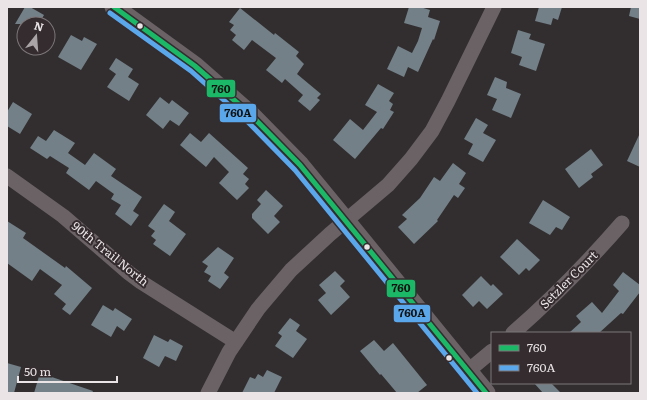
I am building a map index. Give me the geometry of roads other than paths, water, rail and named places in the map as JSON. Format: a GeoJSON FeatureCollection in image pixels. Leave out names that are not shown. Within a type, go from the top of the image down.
{"type":"FeatureCollection","features":[{"type":"Feature","properties":{"kind":"street"},"geometry":{"type":"LineString","coordinates":[[114,7],[195,66],[250,114],[300,165],[486,393]]}},
{"type":"Feature","properties":{"kind":"street"},"geometry":{"type":"LineString","coordinates":[[208,393],[229,352],[258,309],[291,270],[388,184],[411,159],[432,131],[494,7]]}},
{"type":"Feature","properties":{"kind":"street","name":"90th Trail North"},"geometry":{"type":"LineString","coordinates":[[7,176],[64,216],[141,282],[236,342]]}},
{"type":"Feature","properties":{"kind":"street","name":"Setzler Court"},"geometry":{"type":"LineString","coordinates":[[514,332],[533,316],[593,256],[622,223]]}},
{"type":"Feature","properties":{"kind":"street"},"geometry":{"type":"LineString","coordinates":[[468,371],[491,352]]}}]}
